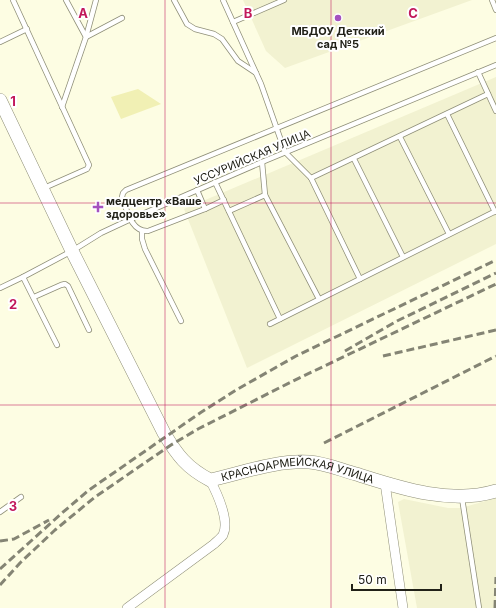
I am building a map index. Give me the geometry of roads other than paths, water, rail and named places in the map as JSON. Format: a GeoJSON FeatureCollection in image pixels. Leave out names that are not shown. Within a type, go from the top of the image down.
{"type":"FeatureCollection","features":[{"type":"Feature","properties":{"kind":"main road","name":"КРАСНОАРМЕЙСКАЯ УЛИЦА"},"geometry":{"type":"LineString","coordinates":[[0,100],[72,251],[167,437],[182,460],[199,474],[210,480],[278,464],[310,462],[385,483]]}},
{"type":"Feature","properties":{"kind":"main road"},"geometry":{"type":"LineString","coordinates":[[385,483],[434,494],[461,496],[476,496],[496,491]]}},
{"type":"Feature","properties":{"kind":"street"},"geometry":{"type":"LineString","coordinates":[[127,608],[214,544],[223,535],[225,521],[223,511],[216,491],[210,480]]}},
{"type":"Feature","properties":{"kind":"street","name":"КРАСНОАРМЕЙСКАЯ УЛИЦА"},"geometry":{"type":"LineString","coordinates":[[385,483],[403,608]]}},
{"type":"Feature","properties":{"kind":"lane"},"geometry":{"type":"LineString","coordinates":[[13,0],[89,165],[87,169],[42,189]]}},
{"type":"Feature","properties":{"kind":"lane"},"geometry":{"type":"LineString","coordinates":[[66,0],[86,36]]}},
{"type":"Feature","properties":{"kind":"lane"},"geometry":{"type":"LineString","coordinates":[[62,107],[86,36],[96,0]]}},
{"type":"Feature","properties":{"kind":"lane"},"geometry":{"type":"LineString","coordinates":[[174,0],[187,24],[195,29],[214,34],[222,38],[238,61],[256,73]]}},
{"type":"Feature","properties":{"kind":"lane"},"geometry":{"type":"LineString","coordinates":[[223,0],[256,73],[285,152],[311,178],[360,279]]}},
{"type":"Feature","properties":{"kind":"lane"},"geometry":{"type":"LineString","coordinates":[[233,22],[284,0]]}},
{"type":"Feature","properties":{"kind":"lane"},"geometry":{"type":"LineString","coordinates":[[492,0],[496,10]]}},
{"type":"Feature","properties":{"kind":"lane"},"geometry":{"type":"LineString","coordinates":[[86,36],[122,18]]}},
{"type":"Feature","properties":{"kind":"lane"},"geometry":{"type":"LineString","coordinates":[[0,42],[26,29]]}},
{"type":"Feature","properties":{"kind":"lane"},"geometry":{"type":"LineString","coordinates":[[224,200],[148,231],[142,232],[134,226],[130,219],[122,197],[126,190],[496,38]]}},
{"type":"Feature","properties":{"kind":"lane","name":"УССУРИЙСКАЯ УЛИЦА"},"geometry":{"type":"LineString","coordinates":[[0,288],[72,251],[101,233],[130,219],[285,152],[496,65]]}},
{"type":"Feature","properties":{"kind":"lane"},"geometry":{"type":"LineString","coordinates":[[478,72],[496,111]]}},
{"type":"Feature","properties":{"kind":"lane"},"geometry":{"type":"LineString","coordinates":[[311,178],[488,94]]}},
{"type":"Feature","properties":{"kind":"lane"},"geometry":{"type":"LineString","coordinates":[[270,324],[495,212],[447,114]]}},
{"type":"Feature","properties":{"kind":"lane"},"geometry":{"type":"LineString","coordinates":[[400,136],[449,234]]}},
{"type":"Feature","properties":{"kind":"lane"},"geometry":{"type":"LineString","coordinates":[[354,158],[403,258]]}},
{"type":"Feature","properties":{"kind":"lane"},"geometry":{"type":"LineString","coordinates":[[262,162],[265,195],[319,299]]}},
{"type":"Feature","properties":{"kind":"lane"},"geometry":{"type":"LineString","coordinates":[[215,182],[280,319]]}},
{"type":"Feature","properties":{"kind":"lane"},"geometry":{"type":"LineString","coordinates":[[197,190],[204,208]]}},
{"type":"Feature","properties":{"kind":"lane"},"geometry":{"type":"LineString","coordinates":[[229,211],[265,195]]}},
{"type":"Feature","properties":{"kind":"lane"},"geometry":{"type":"LineString","coordinates":[[142,232],[142,239],[145,249],[181,321]]}},
{"type":"Feature","properties":{"kind":"lane"},"geometry":{"type":"LineString","coordinates":[[23,277],[57,345]]}},
{"type":"Feature","properties":{"kind":"lane"},"geometry":{"type":"LineString","coordinates":[[34,297],[65,284],[68,286],[89,330]]}},
{"type":"Feature","properties":{"kind":"lane"},"geometry":{"type":"LineString","coordinates":[[461,496],[479,608]]}},
{"type":"Feature","properties":{"kind":"lane"},"geometry":{"type":"LineString","coordinates":[[0,512],[21,497]]}},
{"type":"Feature","properties":{"kind":"railway"},"geometry":{"type":"LineString","coordinates":[[0,569],[89,490],[200,413],[236,390],[296,356],[496,260]]}},
{"type":"Feature","properties":{"kind":"railway"},"geometry":{"type":"LineString","coordinates":[[345,351],[397,321],[496,273]]}},
{"type":"Feature","properties":{"kind":"railway"},"geometry":{"type":"LineString","coordinates":[[0,585],[20,563],[55,530],[95,497],[171,445],[198,429],[293,381],[496,284]]}},
{"type":"Feature","properties":{"kind":"railway"},"geometry":{"type":"LineString","coordinates":[[383,356],[496,330]]}},
{"type":"Feature","properties":{"kind":"railway"},"geometry":{"type":"LineString","coordinates":[[324,443],[496,356]]}},
{"type":"Feature","properties":{"kind":"railway"},"geometry":{"type":"LineString","coordinates":[[0,541],[14,539],[49,520]]}},
{"type":"Feature","properties":{"kind":"railway"},"geometry":{"type":"LineString","coordinates":[[495,608],[496,577]]}},
{"type":"Feature","properties":{"kind":"place","name":"МБДОУ Детский сад №5"},"geometry":{"type":"Point","coordinates":[338,18]}},
{"type":"Feature","properties":{"kind":"place","name":"медцентр «Ваше здоровье»"},"geometry":{"type":"Point","coordinates":[98,207]}}]}
